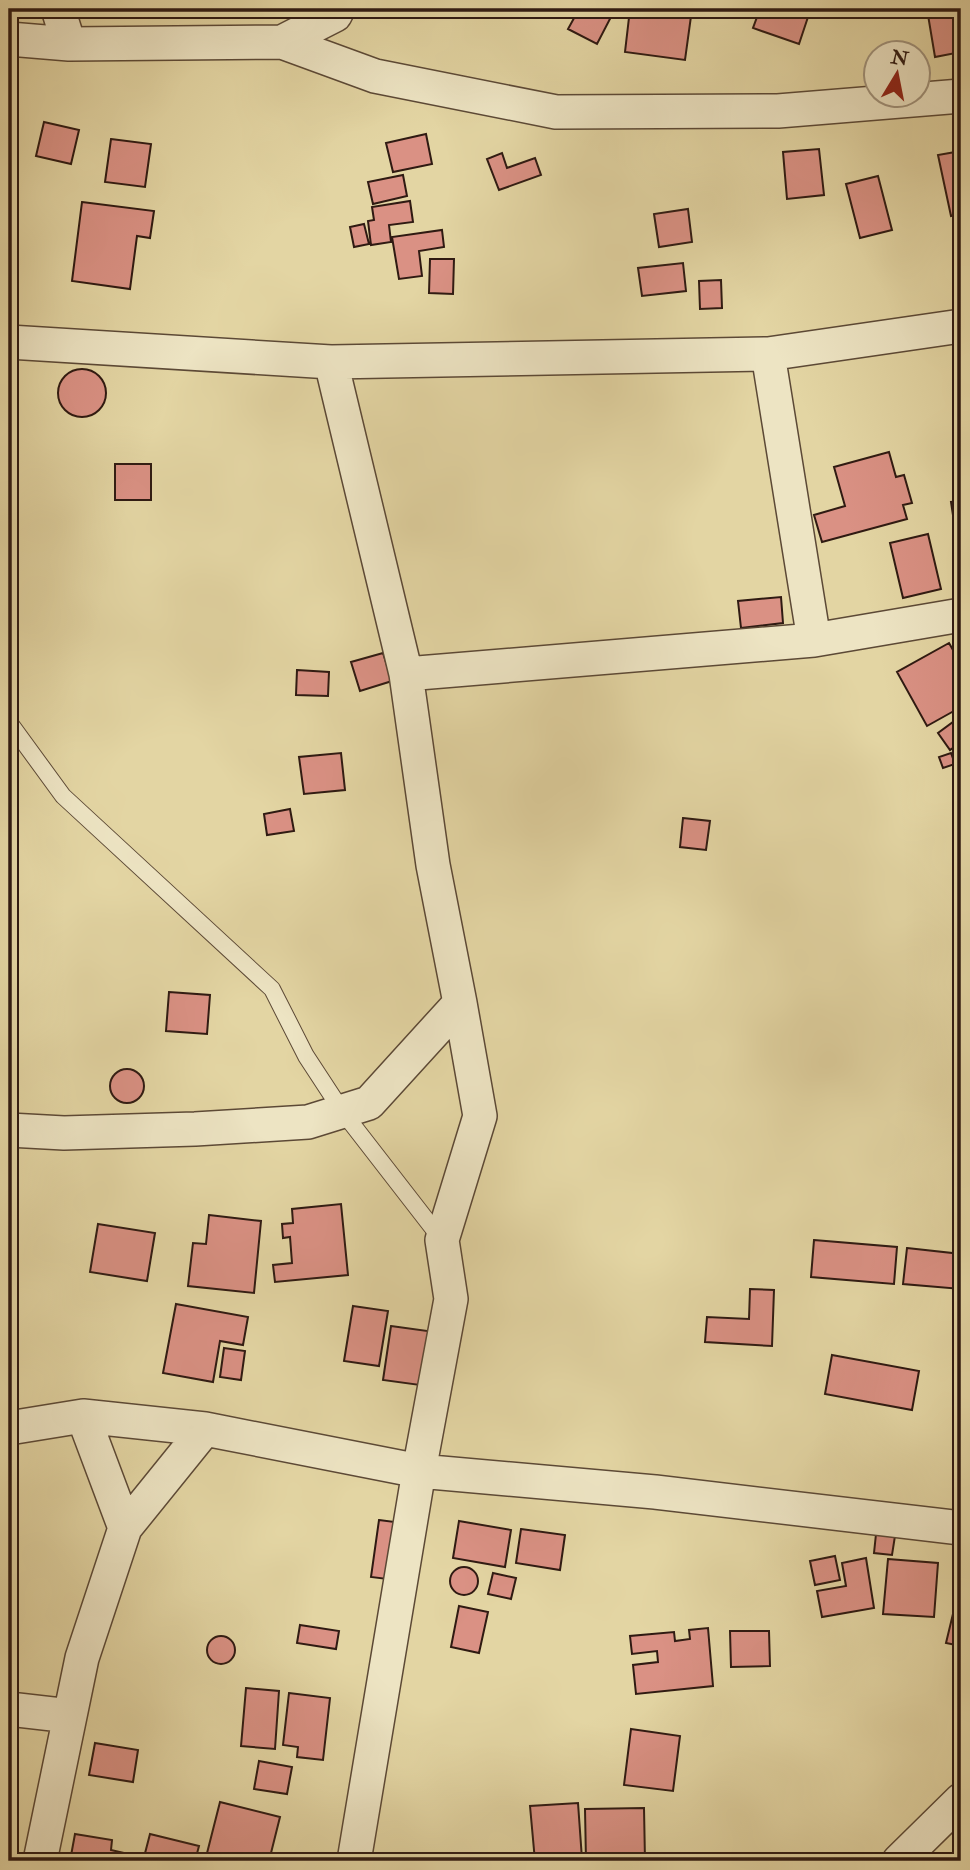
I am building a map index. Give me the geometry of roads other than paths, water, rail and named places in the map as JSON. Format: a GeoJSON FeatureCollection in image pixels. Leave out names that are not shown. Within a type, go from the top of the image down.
{"type":"FeatureCollection","features":[{"type":"Feature","properties":{"kind":"street"},"geometry":{"type":"LineString","coordinates":[[58,9],[69,44]]}},
{"type":"Feature","properties":{"kind":"street"},"geometry":{"type":"LineString","coordinates":[[282,42],[335,15],[338,9]]}},
{"type":"Feature","properties":{"kind":"street"},"geometry":{"type":"LineString","coordinates":[[9,38],[69,44],[282,42],[375,76],[556,112],[778,111],[961,96]]}},
{"type":"Feature","properties":{"kind":"street"},"geometry":{"type":"LineString","coordinates":[[9,342],[331,362],[768,354],[961,326]]}},
{"type":"Feature","properties":{"kind":"street"},"geometry":{"type":"LineString","coordinates":[[768,354],[814,640]]}},
{"type":"Feature","properties":{"kind":"street"},"geometry":{"type":"LineString","coordinates":[[331,362],[406,674],[433,865],[480,1116],[442,1240],[451,1299],[419,1471],[354,1861]]}},
{"type":"Feature","properties":{"kind":"street"},"geometry":{"type":"LineString","coordinates":[[406,674],[814,640],[961,615]]}},
{"type":"Feature","properties":{"kind":"street"},"geometry":{"type":"LineString","coordinates":[[9,1130],[64,1133],[308,1122],[369,1103],[460,1003]]}},
{"type":"Feature","properties":{"kind":"street"},"geometry":{"type":"LineString","coordinates":[[9,1429],[83,1416],[205,1429],[419,1471],[655,1492],[961,1528]]}},
{"type":"Feature","properties":{"kind":"street"},"geometry":{"type":"LineString","coordinates":[[83,1416],[125,1528]]}},
{"type":"Feature","properties":{"kind":"street"},"geometry":{"type":"LineString","coordinates":[[40,1861],[82,1658],[125,1528],[205,1429]]}},
{"type":"Feature","properties":{"kind":"street"},"geometry":{"type":"LineString","coordinates":[[9,1709],[70,1716]]}},
{"type":"Feature","properties":{"kind":"street"},"geometry":{"type":"LineString","coordinates":[[899,1861],[961,1800]]}},
{"type":"Feature","properties":{"kind":"lane"},"geometry":{"type":"LineString","coordinates":[[9,722],[63,796],[272,989],[306,1056],[342,1111],[442,1240]]}}]}
